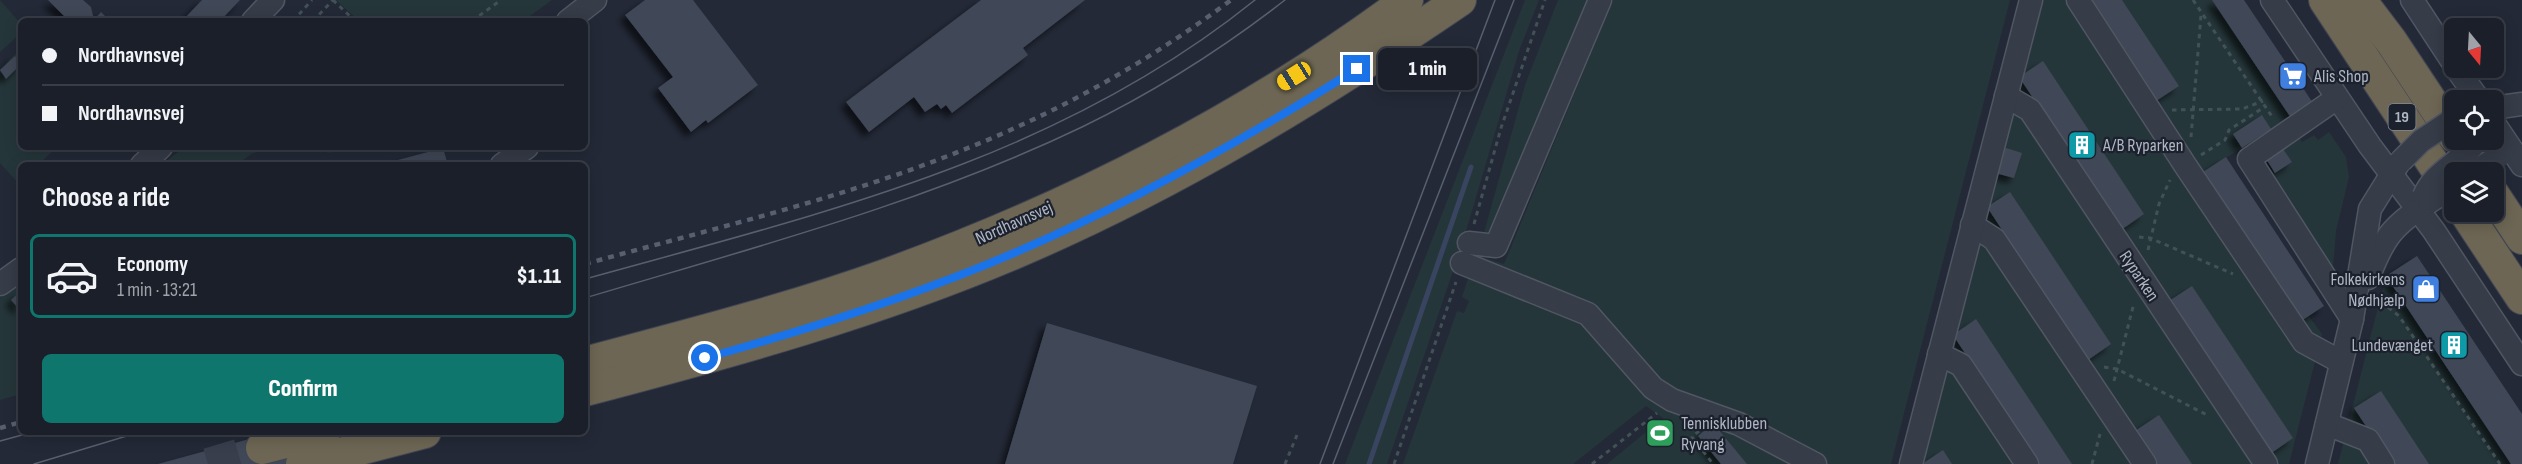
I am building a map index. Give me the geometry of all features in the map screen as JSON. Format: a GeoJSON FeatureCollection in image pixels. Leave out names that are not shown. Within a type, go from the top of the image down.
{"type":"FeatureCollection","features":[{"type":"Feature","properties":{"kind":"highway","name":"Nordhavnsvej"},"geometry":{"type":"LineString","coordinates":[[822,310],[1099,184],[1190,138],[1329,54],[1407,0]]}},
{"type":"Feature","properties":{"kind":"highway","name":"Nordhavnsvej"},"geometry":{"type":"LineString","coordinates":[[588,389],[720,340],[1014,253],[1156,186],[1298,106],[1460,0]]}},
{"type":"Feature","properties":{"kind":"highway","name":"19"},"geometry":{"type":"LineString","coordinates":[[2324,0],[2350,39],[2432,200]]}},
{"type":"Feature","properties":{"kind":"highway","name":"19"},"geometry":{"type":"LineString","coordinates":[[2360,0],[2391,41],[2444,121]]}},
{"type":"Feature","properties":{"kind":"highway"},"geometry":{"type":"LineString","coordinates":[[2375,0],[2391,41]]}},
{"type":"Feature","properties":{"kind":"highway"},"geometry":{"type":"LineString","coordinates":[[2479,150],[2501,160]]}},
{"type":"Feature","properties":{"kind":"highway"},"geometry":{"type":"LineString","coordinates":[[2504,211],[2522,238]]}},
{"type":"Feature","properties":{"kind":"highway"},"geometry":{"type":"LineString","coordinates":[[2472,222],[2522,297]]}},
{"type":"Feature","properties":{"kind":"highway","name":"Nordhavnsvej"},"geometry":{"type":"LineString","coordinates":[[588,362],[720,340]]}},
{"type":"Feature","properties":{"kind":"highway"},"geometry":{"type":"LineString","coordinates":[[262,448],[312,435]]}},
{"type":"Feature","properties":{"kind":"highway"},"geometry":{"type":"LineString","coordinates":[[302,464],[413,435]]}},
{"type":"Feature","properties":{"kind":"street"},"geometry":{"type":"LineString","coordinates":[[256,18],[273,0]]}},
{"type":"Feature","properties":{"kind":"street"},"geometry":{"type":"LineString","coordinates":[[572,18],[595,0]]}},
{"type":"Feature","properties":{"kind":"street"},"geometry":{"type":"LineString","coordinates":[[1600,0],[1496,246],[1472,250],[1505,280],[1588,314],[1653,388],[1672,400],[1739,424],[1815,464]]}},
{"type":"Feature","properties":{"kind":"street"},"geometry":{"type":"LineString","coordinates":[[1911,464],[2031,0]]}},
{"type":"Feature","properties":{"kind":"street"},"geometry":{"type":"LineString","coordinates":[[2078,0],[2304,342],[2341,362]]}},
{"type":"Feature","properties":{"kind":"street"},"geometry":{"type":"LineString","coordinates":[[2272,0],[2337,98],[2396,167],[2432,200],[2522,364]]}},
{"type":"Feature","properties":{"kind":"street"},"geometry":{"type":"LineString","coordinates":[[2412,0],[2444,49]]}},
{"type":"Feature","properties":{"kind":"street","name":"Ryparken"},"geometry":{"type":"LineString","coordinates":[[2006,96],[2030,110],[2266,464]]}},
{"type":"Feature","properties":{"kind":"street"},"geometry":{"type":"LineString","coordinates":[[2337,98],[2249,159],[2352,319]]}},
{"type":"Feature","properties":{"kind":"street"},"geometry":{"type":"LineString","coordinates":[[2504,106],[2522,104]]}},
{"type":"Feature","properties":{"kind":"street"},"geometry":{"type":"LineString","coordinates":[[2318,464],[2352,319],[2370,209],[2396,167],[2421,141],[2444,126]]}},
{"type":"Feature","properties":{"kind":"street"},"geometry":{"type":"LineString","coordinates":[[145,162],[158,150]]}},
{"type":"Feature","properties":{"kind":"street"},"geometry":{"type":"LineString","coordinates":[[506,162],[523,150]]}},
{"type":"Feature","properties":{"kind":"street"},"geometry":{"type":"LineString","coordinates":[[2352,319],[2380,247],[2390,231],[2432,200],[2435,178],[2469,150]]}},
{"type":"Feature","properties":{"kind":"street"},"geometry":{"type":"LineString","coordinates":[[1972,225],[1994,239],[2145,464]]}},
{"type":"Feature","properties":{"kind":"street"},"geometry":{"type":"LineString","coordinates":[[0,284],[18,271]]}},
{"type":"Feature","properties":{"kind":"street"},"geometry":{"type":"LineString","coordinates":[[720,340],[822,310]]}},
{"type":"Feature","properties":{"kind":"street"},"geometry":{"type":"LineString","coordinates":[[1939,354],[1961,365],[2027,464]]}},
{"type":"Feature","properties":{"kind":"street"},"geometry":{"type":"LineString","coordinates":[[2327,424],[2368,440],[2383,464]]}},
{"type":"Feature","properties":{"kind":"path"},"geometry":{"type":"LineString","coordinates":[[296,18],[312,0]]}},
{"type":"Feature","properties":{"kind":"path"},"geometry":{"type":"LineString","coordinates":[[316,18],[333,0],[352,18]]}},
{"type":"Feature","properties":{"kind":"path"},"geometry":{"type":"LineString","coordinates":[[476,18],[501,0]]}},
{"type":"Feature","properties":{"kind":"path"},"geometry":{"type":"LineString","coordinates":[[2193,0],[2263,101],[2283,135]]}},
{"type":"Feature","properties":{"kind":"path"},"geometry":{"type":"LineString","coordinates":[[2191,142],[2202,13]]}},
{"type":"Feature","properties":{"kind":"path"},"geometry":{"type":"LineString","coordinates":[[2150,111],[2242,109],[2263,101]]}},
{"type":"Feature","properties":{"kind":"path"},"geometry":{"type":"LineString","coordinates":[[2112,235],[2150,238],[2268,289]]}},
{"type":"Feature","properties":{"kind":"path"},"geometry":{"type":"LineString","coordinates":[[2364,287],[2399,316],[2500,464]]}},
{"type":"Feature","properties":{"kind":"path"},"geometry":{"type":"LineString","coordinates":[[2078,364],[2117,369],[2247,437]]}},
{"type":"Feature","properties":{"kind":"path"},"geometry":{"type":"LineString","coordinates":[[1592,464],[1672,400]]}},
{"type":"Feature","properties":{"kind":"path"},"geometry":{"type":"LineString","coordinates":[[1713,464],[1692,437],[1717,416]]}},
{"type":"Feature","properties":{"kind":"path"},"geometry":{"type":"LineString","coordinates":[[1285,464],[1297,435]]}},
{"type":"Feature","properties":{"kind":"shaded area"},"geometry":{"type":"Polygon","coordinates":[[[0,0],[18,21],[18,36],[0,52],[0,0]]]}},
{"type":"Feature","properties":{"kind":"shaded area"},"geometry":{"type":"Polygon","coordinates":[[[336,0],[552,0],[527,18],[356,18],[336,0]]]}},
{"type":"Feature","properties":{"kind":"shaded area"},"geometry":{"type":"Polygon","coordinates":[[[1525,0],[1539,0],[1519,51],[1462,245],[1387,464],[1345,464],[1525,0]]]}},
{"type":"Feature","properties":{"kind":"shaded area"},"geometry":{"type":"Polygon","coordinates":[[[1558,0],[1589,0],[1494,234],[1483,236],[1525,85],[1558,0]]]}},
{"type":"Feature","properties":{"kind":"shaded area"},"geometry":{"type":"Polygon","coordinates":[[[1613,0],[2010,0],[1891,464],[1607,464],[1663,418],[1646,406],[1573,464],[1403,464],[1457,311],[1464,313],[1469,301],[1462,297],[1476,255],[1504,264],[1613,0]]]}},
{"type":"Feature","properties":{"kind":"shaded area"},"geometry":{"type":"Polygon","coordinates":[[[2039,0],[2212,0],[2291,118],[2203,172],[2322,334],[2289,464],[1919,464],[2039,0]]]}},
{"type":"Feature","properties":{"kind":"shaded area"},"geometry":{"type":"Polygon","coordinates":[[[18,52],[18,150],[54,150],[41,162],[18,162],[18,183],[0,163],[0,69],[18,52]]]}},
{"type":"Feature","properties":{"kind":"shaded area"},"geometry":{"type":"Polygon","coordinates":[[[2329,132],[2346,157],[2349,177],[2336,231],[2333,268],[2324,266],[2319,259],[2324,254],[2262,159],[2265,157],[2276,173],[2291,162],[2281,146],[2298,136],[2302,142],[2314,135],[2318,140],[2329,132]]]}},
{"type":"Feature","properties":{"kind":"shaded area"},"geometry":{"type":"Polygon","coordinates":[[[181,150],[265,150],[251,154],[241,162],[165,162],[181,150]]]}},
{"type":"Feature","properties":{"kind":"shaded area"},"geometry":{"type":"Polygon","coordinates":[[[2386,276],[2511,464],[2338,464],[2386,276]]]}},
{"type":"Feature","properties":{"kind":"shaded area"},"geometry":{"type":"Polygon","coordinates":[[[18,284],[18,395],[0,400],[0,298],[18,284]]]}},
{"type":"Feature","properties":{"kind":"building"},"geometry":{"type":"Polygon","coordinates":[[[48,0],[83,0],[91,7],[94,18],[66,18],[48,0]]]}},
{"type":"Feature","properties":{"kind":"building"},"geometry":{"type":"Polygon","coordinates":[[[202,0],[240,0],[223,18],[185,18],[202,0]]]}},
{"type":"Feature","properties":{"kind":"building"},"geometry":{"type":"Polygon","coordinates":[[[645,0],[693,0],[758,85],[708,123],[706,120],[691,132],[658,88],[673,77],[625,15],[645,0]]]}},
{"type":"Feature","properties":{"kind":"building"},"geometry":{"type":"Polygon","coordinates":[[[981,0],[1085,0],[1023,48],[1028,55],[952,113],[946,105],[941,109],[937,104],[925,112],[914,97],[869,132],[846,102],[981,0]]]}},
{"type":"Feature","properties":{"kind":"building","name":"A/B Ryparken"},"geometry":{"type":"Polygon","coordinates":[[[2090,0],[2122,0],[2179,86],[2156,101],[2090,0]]]}},
{"type":"Feature","properties":{"kind":"building"},"geometry":{"type":"Polygon","coordinates":[[[2212,0],[2244,0],[2313,103],[2291,118],[2212,0]]]}},
{"type":"Feature","properties":{"kind":"building"},"geometry":{"type":"Polygon","coordinates":[[[101,12],[107,18],[96,18],[101,12]]]}},
{"type":"Feature","properties":{"kind":"building"},"geometry":{"type":"Polygon","coordinates":[[[15,56],[18,60],[18,67],[6,79],[0,70],[15,56]]]}},
{"type":"Feature","properties":{"kind":"building","name":"A/B Ryparken"},"geometry":{"type":"Polygon","coordinates":[[[2043,61],[2144,214],[2121,230],[2019,77],[2043,61]]]}},
{"type":"Feature","properties":{"kind":"building"},"geometry":{"type":"Polygon","coordinates":[[[2262,115],[2271,129],[2242,148],[2233,134],[2262,115]]]}},
{"type":"Feature","properties":{"kind":"building"},"geometry":{"type":"Polygon","coordinates":[[[2281,146],[2292,162],[2275,173],[2265,157],[2281,146]]]}},
{"type":"Feature","properties":{"kind":"building"},"geometry":{"type":"Polygon","coordinates":[[[2003,147],[2022,153],[2014,178],[1995,173],[2003,147]]]}},
{"type":"Feature","properties":{"kind":"building"},"geometry":{"type":"Polygon","coordinates":[[[444,150],[447,162],[390,162],[444,150]]]}},
{"type":"Feature","properties":{"kind":"building","name":"A/B Ryparken"},"geometry":{"type":"Polygon","coordinates":[[[2226,157],[2324,306],[2301,321],[2203,172],[2226,157]]]}},
{"type":"Feature","properties":{"kind":"building"},"geometry":{"type":"Polygon","coordinates":[[[2010,192],[2111,344],[2088,360],[1987,207],[2010,192]]]}},
{"type":"Feature","properties":{"kind":"building","name":"Lundevænget"},"geometry":{"type":"Polygon","coordinates":[[[2417,256],[2522,414],[2522,464],[2511,464],[2386,276],[2417,256]]]}},
{"type":"Feature","properties":{"kind":"building"},"geometry":{"type":"Polygon","coordinates":[[[2192,286],[2293,438],[2270,454],[2169,301],[2192,286]]]}},
{"type":"Feature","properties":{"kind":"building"},"geometry":{"type":"Polygon","coordinates":[[[18,294],[18,308],[11,300],[18,294]]]}},
{"type":"Feature","properties":{"kind":"building"},"geometry":{"type":"Polygon","coordinates":[[[1976,319],[2072,464],[2038,464],[1953,335],[1976,319]]]}},
{"type":"Feature","properties":{"kind":"building"},"geometry":{"type":"Polygon","coordinates":[[[1047,323],[1257,386],[1233,464],[1005,464],[1047,323]]]}},
{"type":"Feature","properties":{"kind":"building","name":"Lundevænget"},"geometry":{"type":"Polygon","coordinates":[[[2381,391],[2429,464],[2391,464],[2354,408],[2381,391]]]}},
{"type":"Feature","properties":{"kind":"building"},"geometry":{"type":"Polygon","coordinates":[[[2159,415],[2192,464],[2157,464],[2135,431],[2159,415]]]}},
{"type":"Feature","properties":{"kind":"building"},"geometry":{"type":"Polygon","coordinates":[[[1713,423],[1747,464],[1721,464],[1698,436],[1713,423]]]}},
{"type":"Feature","properties":{"kind":"building"},"geometry":{"type":"Polygon","coordinates":[[[264,435],[407,435],[352,464],[158,464],[264,435]]]}},
{"type":"Feature","properties":{"kind":"building"},"geometry":{"type":"Polygon","coordinates":[[[1943,450],[1952,464],[1922,464],[1943,450]]]}},
{"type":"Feature","properties":{"kind":"waterway"},"geometry":{"type":"LineString","coordinates":[[1369,464],[1471,167]]}},
{"type":"Feature","properties":{"kind":"tunnel"},"geometry":{"type":"LineString","coordinates":[[208,464],[262,448]]}},
{"type":"Feature","properties":{"kind":"tram line"},"geometry":{"type":"LineString","coordinates":[[588,278],[850,204],[1019,141],[1101,101],[1179,55],[1255,0]]}},
{"type":"Feature","properties":{"kind":"tram line"},"geometry":{"type":"LineString","coordinates":[[588,297],[837,222],[961,179],[1022,154],[1109,114],[1161,84],[1237,36],[1285,0]]}},
{"type":"Feature","properties":{"kind":"tram line"},"geometry":{"type":"LineString","coordinates":[[1320,464],[1495,0]]}},
{"type":"Feature","properties":{"kind":"tram line"},"geometry":{"type":"LineString","coordinates":[[1333,464],[1514,0]]}},
{"type":"Feature","properties":{"kind":"tram line"},"geometry":{"type":"LineString","coordinates":[[0,441],[22,435]]}},
{"type":"Feature","properties":{"kind":"tram line"},"geometry":{"type":"LineString","coordinates":[[34,464],[130,435]]}},
{"type":"Feature","properties":{"kind":"railway"},"geometry":{"type":"LineString","coordinates":[[588,263],[870,184],[963,150],[1034,119],[1102,84],[1168,44],[1231,0]]}},
{"type":"Feature","properties":{"kind":"railway"},"geometry":{"type":"LineString","coordinates":[[0,428],[18,423]]}},
{"type":"Feature","properties":{"kind":"place","name":"Alis Shop"},"geometry":{"type":"Point","coordinates":[2293,76]}},
{"type":"Feature","properties":{"kind":"place","name":"A/B Ryparken"},"geometry":{"type":"Point","coordinates":[2082,145]}},
{"type":"Feature","properties":{"kind":"place","name":"Folkekirkens Nødhjælp"},"geometry":{"type":"Point","coordinates":[2426,289]}},
{"type":"Feature","properties":{"kind":"place","name":"Lundevænget"},"geometry":{"type":"Point","coordinates":[2454,345]}},
{"type":"Feature","properties":{"kind":"place","name":"Tennisklubben Ryvang"},"geometry":{"type":"Point","coordinates":[1660,433]}},
{"type":"Feature","properties":{"kind":"route"},"geometry":{"type":"LineString","coordinates":[[705,358],[826,323],[1014,253],[1156,186],[1298,106],[1357,69]]}}]}
